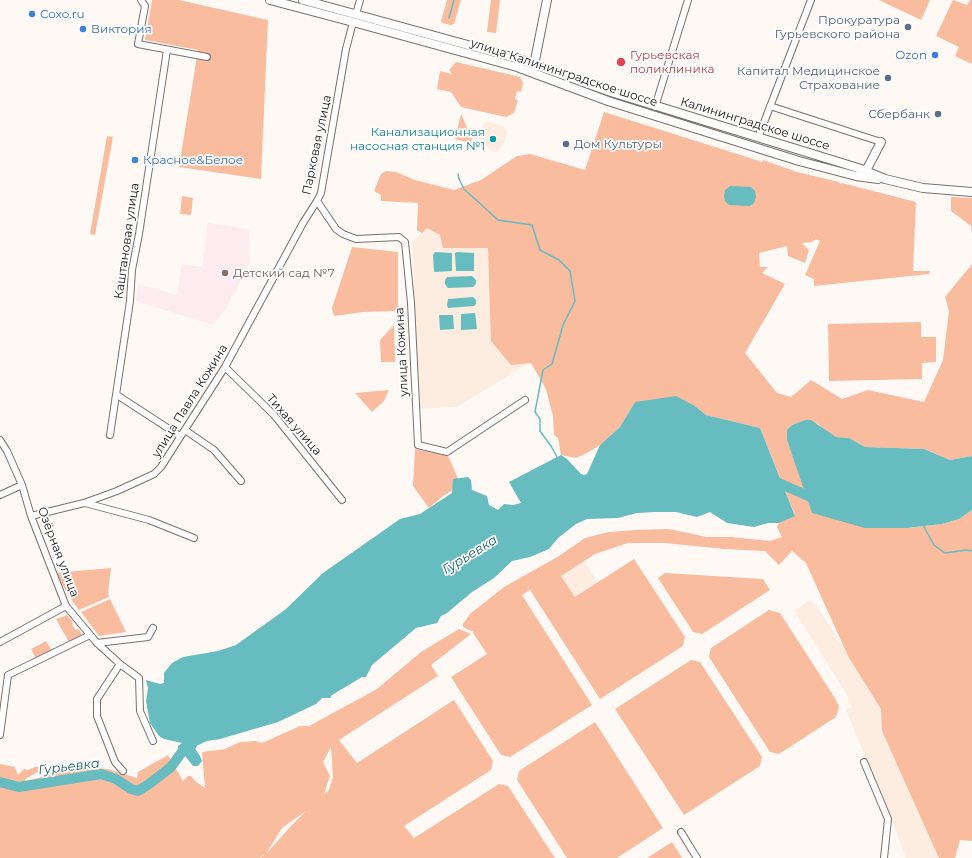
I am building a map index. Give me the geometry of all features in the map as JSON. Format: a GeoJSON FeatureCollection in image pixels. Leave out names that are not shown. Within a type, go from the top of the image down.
{"type":"FeatureCollection","features":[{"type":"Feature","properties":{"kind":"main road","name":"улица Калининградское шоссе"},"geometry":{"type":"LineString","coordinates":[[270,0],[355,18],[533,68],[608,101],[799,161],[850,174],[873,172]]}},
{"type":"Feature","properties":{"kind":"main road","name":"улица Калининградское шоссе"},"geometry":{"type":"LineString","coordinates":[[304,0],[355,18]]}},
{"type":"Feature","properties":{"kind":"main road"},"geometry":{"type":"LineString","coordinates":[[533,68],[547,0]]}},
{"type":"Feature","properties":{"kind":"main road","name":"Калининградское шоссе"},"geometry":{"type":"LineString","coordinates":[[533,68],[655,107],[923,188],[972,192]]}},
{"type":"Feature","properties":{"kind":"main road"},"geometry":{"type":"LineString","coordinates":[[873,172],[881,142]]}},
{"type":"Feature","properties":{"kind":"main road","name":"улица Калининградское шоссе"},"geometry":{"type":"LineString","coordinates":[[850,174],[873,172]]}},
{"type":"Feature","properties":{"kind":"street"},"geometry":{"type":"LineString","coordinates":[[141,0],[145,6],[138,44],[207,57]]}},
{"type":"Feature","properties":{"kind":"street","name":"Парковая улица"},"geometry":{"type":"LineString","coordinates":[[247,329],[299,229],[321,193],[346,49],[360,0]]}},
{"type":"Feature","properties":{"kind":"street"},"geometry":{"type":"LineString","coordinates":[[655,107],[688,0]]}},
{"type":"Feature","properties":{"kind":"street"},"geometry":{"type":"LineString","coordinates":[[758,138],[811,0]]}},
{"type":"Feature","properties":{"kind":"street","name":"Каштановая улица"},"geometry":{"type":"LineString","coordinates":[[110,435],[130,302],[132,270],[139,234],[167,50]]}},
{"type":"Feature","properties":{"kind":"street"},"geometry":{"type":"LineString","coordinates":[[770,106],[881,142]]}},
{"type":"Feature","properties":{"kind":"street","name":"улица Кожина"},"geometry":{"type":"LineString","coordinates":[[317,201],[336,229],[342,234],[356,239],[399,237],[406,242],[411,303],[418,445],[446,452],[525,400]]}},
{"type":"Feature","properties":{"kind":"street","name":"улица Павла Кожина"},"geometry":{"type":"LineString","coordinates":[[31,516],[84,503],[117,491],[154,474],[161,467],[185,430],[247,329]]}},
{"type":"Feature","properties":{"kind":"street","name":"Тихая улица"},"geometry":{"type":"LineString","coordinates":[[225,367],[274,415],[342,500]]}},
{"type":"Feature","properties":{"kind":"street"},"geometry":{"type":"LineString","coordinates":[[117,395],[180,436]]}},
{"type":"Feature","properties":{"kind":"street"},"geometry":{"type":"LineString","coordinates":[[185,430],[214,450],[241,481]]}},
{"type":"Feature","properties":{"kind":"street","name":"Озёрная улица"},"geometry":{"type":"LineString","coordinates":[[0,440],[7,451],[22,485],[31,516],[66,606],[97,643],[120,664],[139,678],[140,711],[153,741]]}},
{"type":"Feature","properties":{"kind":"street"},"geometry":{"type":"LineString","coordinates":[[0,495],[22,485]]}},
{"type":"Feature","properties":{"kind":"street"},"geometry":{"type":"LineString","coordinates":[[84,503],[149,520],[194,538]]}},
{"type":"Feature","properties":{"kind":"street"},"geometry":{"type":"LineString","coordinates":[[0,642],[66,606]]}},
{"type":"Feature","properties":{"kind":"street"},"geometry":{"type":"LineString","coordinates":[[97,643],[148,637],[154,628]]}},
{"type":"Feature","properties":{"kind":"street"},"geometry":{"type":"LineString","coordinates":[[0,735],[8,675],[90,635]]}},
{"type":"Feature","properties":{"kind":"street"},"geometry":{"type":"LineString","coordinates":[[120,664],[97,699],[97,716],[115,762],[123,770]]}},
{"type":"Feature","properties":{"kind":"street"},"geometry":{"type":"LineString","coordinates":[[864,762],[888,819],[884,858]]}},
{"type":"Feature","properties":{"kind":"street"},"geometry":{"type":"LineString","coordinates":[[681,832],[697,858]]}},
{"type":"Feature","properties":{"kind":"shaded area"},"geometry":{"type":"Polygon","coordinates":[[[152,0],[179,0],[268,20],[261,179],[179,167],[198,50],[145,40],[152,0]]]}},
{"type":"Feature","properties":{"kind":"shaded area"},"geometry":{"type":"Polygon","coordinates":[[[447,0],[461,0],[454,24],[450,25],[441,21],[447,0]]]}},
{"type":"Feature","properties":{"kind":"shaded area"},"geometry":{"type":"Polygon","coordinates":[[[491,0],[500,0],[496,33],[487,32],[491,0]]]}},
{"type":"Feature","properties":{"kind":"shaded area"},"geometry":{"type":"Polygon","coordinates":[[[879,0],[930,0],[921,20],[879,0]]]}},
{"type":"Feature","properties":{"kind":"shaded area"},"geometry":{"type":"Polygon","coordinates":[[[953,0],[967,5],[970,0],[972,0],[972,64],[955,56],[959,47],[936,36],[953,0]]]}},
{"type":"Feature","properties":{"kind":"shaded area"},"geometry":{"type":"Polygon","coordinates":[[[456,62],[520,77],[523,83],[521,92],[517,91],[515,99],[518,100],[514,113],[506,117],[461,107],[451,92],[437,89],[440,71],[452,74],[449,70],[456,62]]]}},
{"type":"Feature","properties":{"kind":"shaded area"},"geometry":{"type":"Polygon","coordinates":[[[604,112],[762,162],[763,160],[797,172],[916,202],[913,271],[930,271],[929,276],[929,274],[814,286],[814,279],[805,275],[820,241],[816,239],[812,242],[802,243],[809,250],[805,263],[788,256],[787,246],[759,253],[760,267],[768,267],[762,273],[785,284],[745,353],[777,393],[791,397],[811,380],[842,399],[868,390],[924,402],[943,360],[949,311],[945,297],[972,264],[972,456],[950,460],[924,449],[865,447],[849,438],[836,437],[824,430],[818,424],[805,420],[792,425],[787,431],[787,440],[796,465],[909,528],[942,524],[959,519],[972,510],[972,841],[960,840],[955,858],[939,858],[882,731],[881,709],[848,656],[806,563],[792,551],[779,565],[765,551],[724,549],[664,543],[628,543],[595,554],[561,576],[575,597],[634,559],[685,637],[683,646],[600,699],[530,590],[522,595],[592,705],[510,757],[501,755],[451,677],[487,654],[473,633],[474,632],[463,627],[463,624],[470,614],[504,587],[559,556],[585,538],[609,532],[669,529],[707,537],[731,537],[770,541],[782,537],[777,527],[779,523],[795,515],[760,428],[706,415],[695,406],[635,402],[620,427],[600,445],[576,458],[561,455],[558,438],[554,435],[553,416],[546,389],[531,363],[511,365],[491,341],[488,248],[443,248],[440,235],[427,228],[422,233],[417,230],[418,203],[381,201],[381,195],[374,191],[381,174],[386,171],[396,172],[415,180],[454,190],[481,180],[517,156],[530,154],[585,170],[604,112]]]}},
{"type":"Feature","properties":{"kind":"shaded area"},"geometry":{"type":"Polygon","coordinates":[[[461,114],[472,139],[471,143],[455,139],[461,114]]]}},
{"type":"Feature","properties":{"kind":"shaded area"},"geometry":{"type":"Polygon","coordinates":[[[485,122],[504,126],[507,134],[504,144],[496,152],[491,151],[480,140],[479,134],[485,122]]]}},
{"type":"Feature","properties":{"kind":"shaded area"},"geometry":{"type":"Polygon","coordinates":[[[107,136],[113,137],[95,235],[90,234],[107,136]]]}},
{"type":"Feature","properties":{"kind":"shaded area"},"geometry":{"type":"Polygon","coordinates":[[[472,194],[531,362],[457,407],[419,409],[412,243],[456,196],[472,194]]]}},
{"type":"Feature","properties":{"kind":"shaded area"},"geometry":{"type":"Polygon","coordinates":[[[182,196],[193,198],[191,215],[180,214],[182,196]]]}},
{"type":"Feature","properties":{"kind":"shaded area"},"geometry":{"type":"Polygon","coordinates":[[[951,197],[972,198],[972,234],[971,226],[951,211],[951,197]]]}},
{"type":"Feature","properties":{"kind":"shaded area"},"geometry":{"type":"Polygon","coordinates":[[[208,223],[249,229],[250,263],[226,308],[213,325],[136,301],[138,284],[177,295],[182,264],[202,267],[208,223]]]}},
{"type":"Feature","properties":{"kind":"shaded area"},"geometry":{"type":"Polygon","coordinates":[[[352,247],[398,252],[398,311],[363,312],[334,316],[332,308],[352,247]]]}},
{"type":"Feature","properties":{"kind":"shaded area"},"geometry":{"type":"Polygon","coordinates":[[[921,322],[921,337],[936,337],[936,362],[922,363],[922,379],[829,381],[828,324],[921,322]]]}},
{"type":"Feature","properties":{"kind":"shaded area"},"geometry":{"type":"Polygon","coordinates":[[[394,325],[395,362],[381,362],[380,340],[394,325]]]}},
{"type":"Feature","properties":{"kind":"shaded area"},"geometry":{"type":"Polygon","coordinates":[[[389,390],[384,401],[372,412],[355,393],[389,390]]]}},
{"type":"Feature","properties":{"kind":"shaded area"},"geometry":{"type":"Polygon","coordinates":[[[415,449],[448,456],[461,485],[443,496],[429,508],[413,486],[415,449]]]}},
{"type":"Feature","properties":{"kind":"shaded area"},"geometry":{"type":"Polygon","coordinates":[[[584,561],[598,583],[575,597],[561,576],[584,561]]]}},
{"type":"Feature","properties":{"kind":"shaded area"},"geometry":{"type":"Polygon","coordinates":[[[111,568],[108,593],[109,597],[79,610],[55,573],[111,568]]]}},
{"type":"Feature","properties":{"kind":"shaded area"},"geometry":{"type":"Polygon","coordinates":[[[665,573],[763,579],[770,590],[702,634],[693,632],[658,578],[665,573]]]}},
{"type":"Feature","properties":{"kind":"shaded area"},"geometry":{"type":"Polygon","coordinates":[[[110,599],[126,632],[99,636],[81,612],[110,599]]]}},
{"type":"Feature","properties":{"kind":"shaded area"},"geometry":{"type":"Polygon","coordinates":[[[810,600],[821,612],[874,698],[898,710],[944,820],[956,858],[906,858],[846,710],[852,707],[846,693],[794,611],[810,600]]]}},
{"type":"Feature","properties":{"kind":"shaded area"},"geometry":{"type":"Polygon","coordinates":[[[769,610],[780,613],[835,698],[839,707],[836,717],[779,754],[770,752],[709,657],[711,648],[769,610]]]}},
{"type":"Feature","properties":{"kind":"shaded area"},"geometry":{"type":"Polygon","coordinates":[[[67,615],[73,622],[72,625],[76,630],[78,629],[83,635],[69,642],[56,619],[67,615]]]}},
{"type":"Feature","properties":{"kind":"shaded area"},"geometry":{"type":"Polygon","coordinates":[[[459,629],[471,634],[431,665],[438,676],[339,740],[357,763],[454,700],[493,761],[491,770],[404,826],[414,838],[499,784],[508,786],[555,858],[261,858],[265,854],[260,858],[0,858],[0,764],[15,767],[18,775],[24,769],[28,770],[35,767],[48,765],[25,779],[25,781],[77,769],[97,768],[108,769],[137,778],[138,772],[168,755],[183,781],[188,776],[191,776],[205,788],[202,752],[225,749],[240,742],[256,741],[262,743],[300,726],[309,726],[377,689],[421,652],[459,629]],[[331,747],[323,762],[330,776],[324,794],[329,790],[333,777],[331,747]],[[306,811],[282,828],[266,854],[291,826],[306,811]]]}},
{"type":"Feature","properties":{"kind":"shaded area"},"geometry":{"type":"Polygon","coordinates":[[[46,641],[52,651],[36,659],[31,649],[46,641]]]}},
{"type":"Feature","properties":{"kind":"shaded area"},"geometry":{"type":"Polygon","coordinates":[[[691,660],[700,662],[762,757],[760,766],[684,815],[615,709],[691,660]]]}},
{"type":"Feature","properties":{"kind":"shaded area"},"geometry":{"type":"Polygon","coordinates":[[[595,722],[663,828],[617,858],[567,858],[517,780],[519,771],[595,722]]]}},
{"type":"Feature","properties":{"kind":"shaded area"},"geometry":{"type":"Polygon","coordinates":[[[672,842],[682,858],[647,858],[672,842]]]}},
{"type":"Feature","properties":{"kind":"water"},"geometry":{"type":"Polygon","coordinates":[[[730,186],[751,187],[755,191],[756,197],[754,203],[750,206],[729,205],[725,201],[724,196],[725,190],[730,186]]]}},
{"type":"Feature","properties":{"kind":"water"},"geometry":{"type":"Polygon","coordinates":[[[435,252],[452,253],[452,271],[434,271],[433,255],[435,252]]]}},
{"type":"Feature","properties":{"kind":"water"},"geometry":{"type":"Polygon","coordinates":[[[455,253],[474,253],[474,271],[456,271],[455,253]]]}},
{"type":"Feature","properties":{"kind":"water"},"geometry":{"type":"Polygon","coordinates":[[[472,276],[476,280],[476,284],[473,287],[448,288],[445,284],[447,277],[472,276]]]}},
{"type":"Feature","properties":{"kind":"water"},"geometry":{"type":"Polygon","coordinates":[[[473,297],[476,300],[476,304],[474,306],[448,308],[448,299],[473,297]]]}},
{"type":"Feature","properties":{"kind":"water"},"geometry":{"type":"Polygon","coordinates":[[[475,313],[477,329],[461,330],[461,314],[475,313]]]}},
{"type":"Feature","properties":{"kind":"water"},"geometry":{"type":"Polygon","coordinates":[[[439,315],[453,315],[454,329],[440,330],[439,315]]]}},
{"type":"Feature","properties":{"kind":"water"},"geometry":{"type":"Polygon","coordinates":[[[676,396],[695,406],[706,415],[760,428],[795,516],[779,523],[768,523],[754,527],[727,523],[710,512],[697,517],[676,512],[655,512],[637,513],[618,518],[587,519],[576,524],[558,538],[549,549],[530,557],[512,561],[494,578],[472,592],[447,613],[441,616],[437,623],[416,628],[372,665],[366,677],[362,677],[332,695],[330,698],[322,698],[316,704],[278,722],[220,739],[207,741],[194,747],[202,761],[198,766],[193,766],[178,749],[178,746],[182,743],[164,739],[159,736],[150,723],[146,701],[148,688],[146,680],[160,684],[164,683],[164,673],[172,663],[183,657],[218,651],[236,645],[286,609],[323,573],[400,519],[420,514],[452,493],[453,479],[468,477],[471,480],[472,490],[487,496],[489,505],[498,510],[504,504],[513,505],[521,503],[509,482],[561,455],[567,459],[581,474],[587,474],[600,445],[620,427],[635,402],[676,396]]]}},
{"type":"Feature","properties":{"kind":"water"},"geometry":{"type":"Polygon","coordinates":[[[805,420],[811,420],[836,437],[849,438],[865,447],[924,449],[950,460],[972,456],[972,510],[959,519],[942,524],[907,528],[865,528],[812,513],[787,440],[787,430],[792,425],[805,420]]]}},
{"type":"Feature","properties":{"kind":"waterway"},"geometry":{"type":"LineString","coordinates":[[449,18],[454,0]]}},
{"type":"Feature","properties":{"kind":"waterway"},"geometry":{"type":"LineString","coordinates":[[458,174],[464,189],[498,220],[532,225],[540,250],[559,260],[570,271],[575,301],[563,325],[552,364],[543,370],[535,412],[540,419],[540,431],[557,457]]}},
{"type":"Feature","properties":{"kind":"waterway","name":"Гурьевка"},"geometry":{"type":"LineString","coordinates":[[770,479],[817,500]]}},
{"type":"Feature","properties":{"kind":"waterway"},"geometry":{"type":"LineString","coordinates":[[923,525],[934,545],[945,553],[967,550],[972,551]]}},
{"type":"Feature","properties":{"kind":"waterway","name":"Гурьевка"},"geometry":{"type":"LineString","coordinates":[[0,782],[19,787],[101,774],[116,779],[131,789],[138,791],[171,767],[182,752],[192,745]]}},
{"type":"Feature","properties":{"kind":"place","name":"Coxo.ru"},"geometry":{"type":"Point","coordinates":[32,14]}},
{"type":"Feature","properties":{"kind":"place","name":"Прокуратура Гурьевского района"},"geometry":{"type":"Point","coordinates":[908,27]}},
{"type":"Feature","properties":{"kind":"place","name":"Виктория"},"geometry":{"type":"Point","coordinates":[83,29]}},
{"type":"Feature","properties":{"kind":"place","name":"Ozon"},"geometry":{"type":"Point","coordinates":[935,55]}},
{"type":"Feature","properties":{"kind":"place","name":"Гурьевская поликлиника"},"geometry":{"type":"Point","coordinates":[621,62]}},
{"type":"Feature","properties":{"kind":"place","name":"Капитал Медицинское Страхование"},"geometry":{"type":"Point","coordinates":[888,78]}},
{"type":"Feature","properties":{"kind":"place","name":"Сбербанк"},"geometry":{"type":"Point","coordinates":[938,114]}},
{"type":"Feature","properties":{"kind":"place","name":"Канализационная насосная станция №1"},"geometry":{"type":"Point","coordinates":[493,139]}},
{"type":"Feature","properties":{"kind":"place","name":"Дом Культуры"},"geometry":{"type":"Point","coordinates":[566,144]}},
{"type":"Feature","properties":{"kind":"place","name":"Красное&Белое"},"geometry":{"type":"Point","coordinates":[135,160]}},
{"type":"Feature","properties":{"kind":"place","name":"Детский сад №7"},"geometry":{"type":"Point","coordinates":[225,273]}}]}
